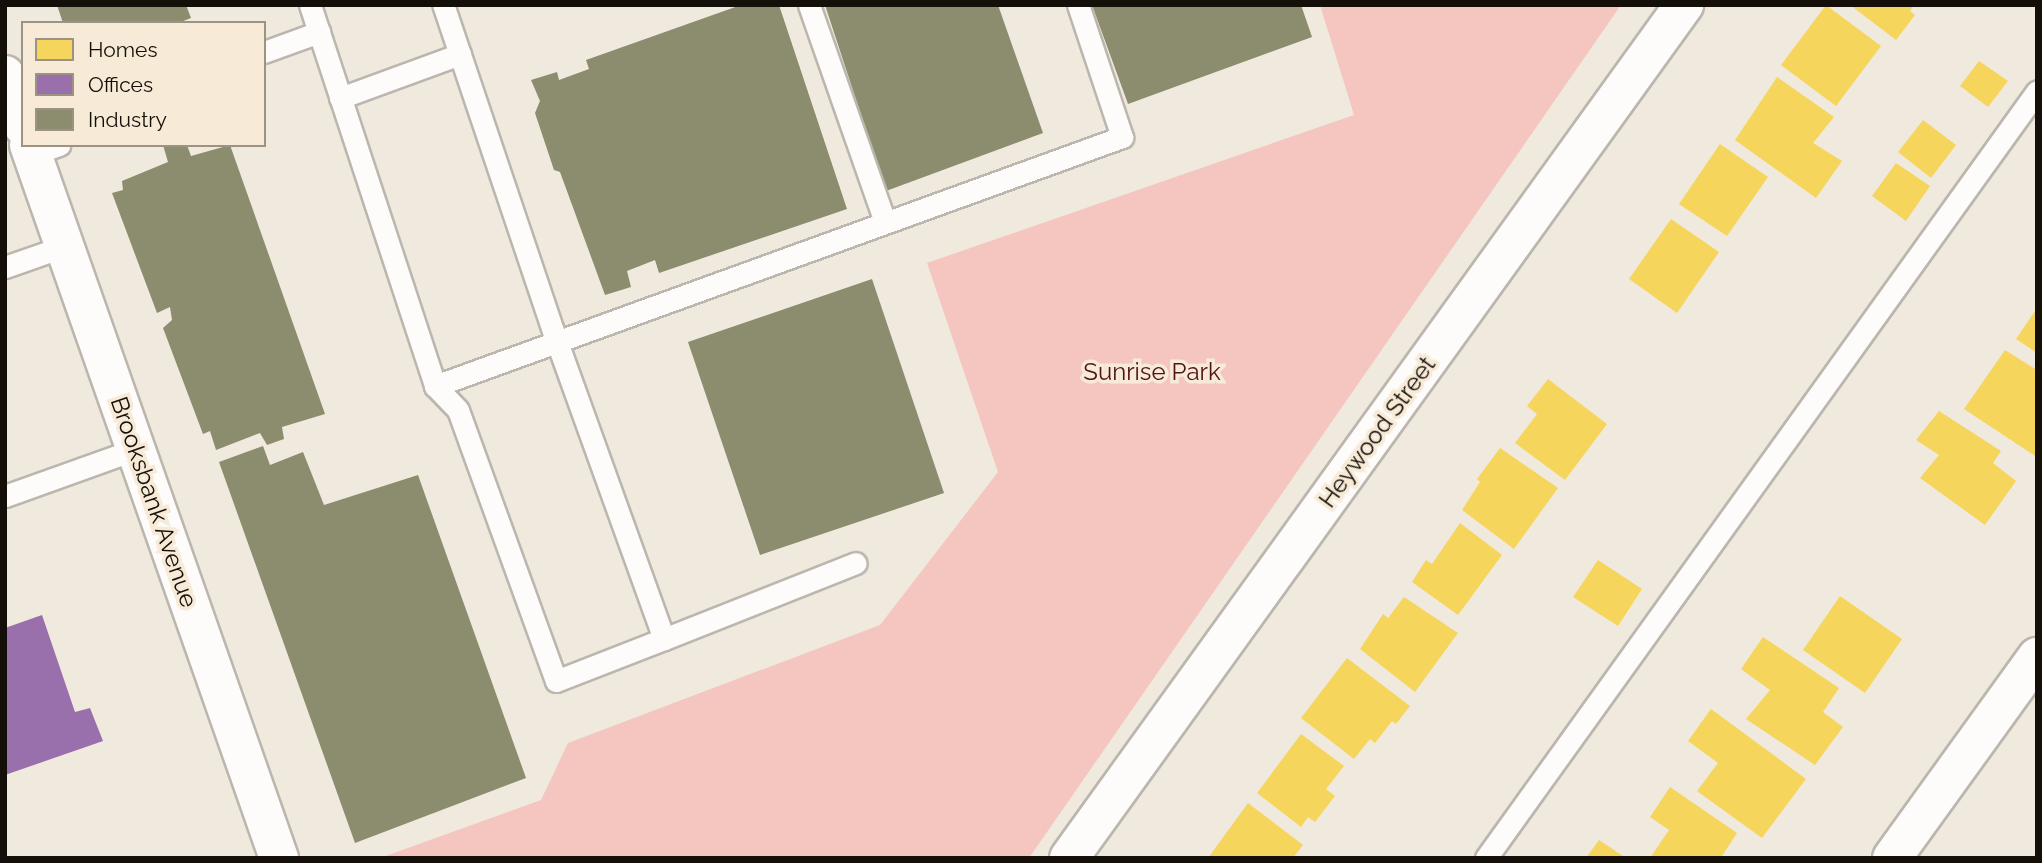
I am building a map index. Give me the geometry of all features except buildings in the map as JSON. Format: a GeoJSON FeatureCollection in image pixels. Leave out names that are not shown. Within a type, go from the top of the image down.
{"type":"FeatureCollection","features":[{"type":"Feature","properties":{"kind":"street","name":"Heywood Street"},"geometry":{"type":"LineString","coordinates":[[1069,858],[1684,5]]}},
{"type":"Feature","properties":{"kind":"street","name":"Brooksbank Avenue"},"geometry":{"type":"LineString","coordinates":[[32,147],[279,858]]}},
{"type":"Feature","properties":{"kind":"street"},"geometry":{"type":"LineString","coordinates":[[1892,858],[2037,657]]}},
{"type":"Feature","properties":{"kind":"lane"},"geometry":{"type":"LineString","coordinates":[[310,5],[435,386],[458,411],[556,681],[856,563]]}},
{"type":"Feature","properties":{"kind":"lane"},"geometry":{"type":"LineString","coordinates":[[443,5],[557,342],[664,639]]}},
{"type":"Feature","properties":{"kind":"lane"},"geometry":{"type":"LineString","coordinates":[[809,5],[885,222]]}},
{"type":"Feature","properties":{"kind":"lane"},"geometry":{"type":"LineString","coordinates":[[435,386],[1122,137],[1078,5]]}},
{"type":"Feature","properties":{"kind":"lane"},"geometry":{"type":"LineString","coordinates":[[266,51],[319,33]]}},
{"type":"Feature","properties":{"kind":"lane"},"geometry":{"type":"LineString","coordinates":[[340,98],[460,54]]}},
{"type":"Feature","properties":{"kind":"lane"},"geometry":{"type":"LineString","coordinates":[[1486,858],[2037,91]]}},
{"type":"Feature","properties":{"kind":"lane"},"geometry":{"type":"LineString","coordinates":[[5,267],[65,246]]}},
{"type":"Feature","properties":{"kind":"lane"},"geometry":{"type":"LineString","coordinates":[[5,496],[136,449]]}},
{"type":"Feature","properties":{"kind":"green space","name":"Sunrise Park"},"geometry":{"type":"Polygon","coordinates":[[[1320,5],[1621,5],[1029,858],[380,858],[541,800],[568,743],[880,625],[998,472],[927,263],[1354,115],[1320,5]]]}}]}
